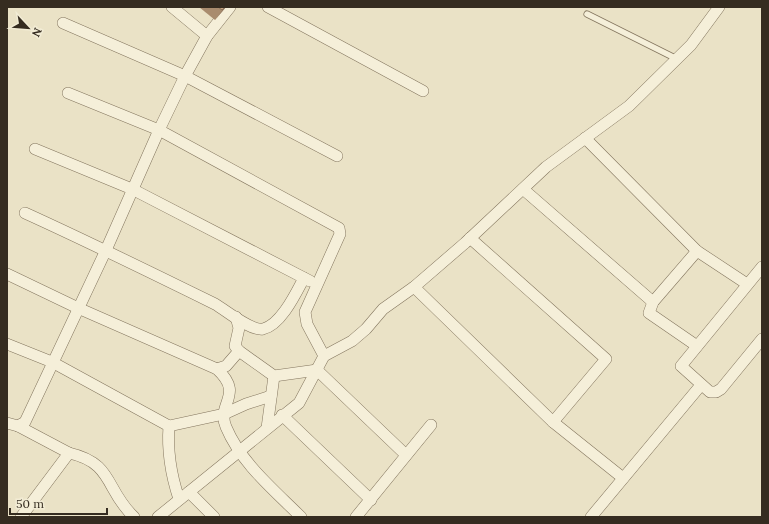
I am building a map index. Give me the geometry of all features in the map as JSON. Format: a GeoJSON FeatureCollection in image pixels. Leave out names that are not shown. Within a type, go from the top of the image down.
{"type":"FeatureCollection","features":[{"type":"Feature","properties":{"kind":"street"},"geometry":{"type":"LineString","coordinates":[[172,7],[207,36]]}},
{"type":"Feature","properties":{"kind":"street"},"geometry":{"type":"LineString","coordinates":[[12,425],[25,422],[106,250],[158,130],[207,36],[230,7]]}},
{"type":"Feature","properties":{"kind":"street"},"geometry":{"type":"LineString","coordinates":[[268,7],[423,91]]}},
{"type":"Feature","properties":{"kind":"street"},"geometry":{"type":"LineString","coordinates":[[158,517],[299,402],[324,356],[352,341],[366,329],[383,309],[414,287],[546,168],[628,106],[691,45],[719,7]]}},
{"type":"Feature","properties":{"kind":"street"},"geometry":{"type":"LineString","coordinates":[[62,23],[185,76],[338,156]]}},
{"type":"Feature","properties":{"kind":"street"},"geometry":{"type":"LineString","coordinates":[[68,93],[158,130],[339,228],[340,234],[305,312],[305,318],[324,356]]}},
{"type":"Feature","properties":{"kind":"street"},"geometry":{"type":"LineString","coordinates":[[586,138],[697,250],[747,284]]}},
{"type":"Feature","properties":{"kind":"street"},"geometry":{"type":"LineString","coordinates":[[35,149],[132,190],[318,285]]}},
{"type":"Feature","properties":{"kind":"street"},"geometry":{"type":"LineString","coordinates":[[523,189],[653,302]]}},
{"type":"Feature","properties":{"kind":"street"},"geometry":{"type":"LineString","coordinates":[[25,213],[106,250],[228,311],[251,327],[262,329],[273,325],[292,300],[304,278]]}},
{"type":"Feature","properties":{"kind":"street"},"geometry":{"type":"LineString","coordinates":[[470,238],[606,359],[552,422]]}},
{"type":"Feature","properties":{"kind":"street"},"geometry":{"type":"LineString","coordinates":[[697,250],[653,302],[649,313],[697,346]]}},
{"type":"Feature","properties":{"kind":"street"},"geometry":{"type":"LineString","coordinates":[[762,267],[681,366],[710,392],[716,392],[721,389],[762,339]]}},
{"type":"Feature","properties":{"kind":"street"},"geometry":{"type":"LineString","coordinates":[[7,274],[78,308],[217,369],[226,377],[230,390],[224,414],[225,426],[239,450],[255,471],[300,517]]}},
{"type":"Feature","properties":{"kind":"street"},"geometry":{"type":"LineString","coordinates":[[414,287],[552,422],[623,478]]}},
{"type":"Feature","properties":{"kind":"street"},"geometry":{"type":"LineString","coordinates":[[236,317],[239,328],[236,346],[239,351],[274,376],[317,370]]}},
{"type":"Feature","properties":{"kind":"street"},"geometry":{"type":"LineString","coordinates":[[7,344],[52,362],[169,426],[224,414],[246,404],[272,396]]}},
{"type":"Feature","properties":{"kind":"street"},"geometry":{"type":"LineString","coordinates":[[217,369],[226,366],[239,351]]}},
{"type":"Feature","properties":{"kind":"street"},"geometry":{"type":"LineString","coordinates":[[317,370],[406,455]]}},
{"type":"Feature","properties":{"kind":"street"},"geometry":{"type":"LineString","coordinates":[[267,428],[274,376]]}},
{"type":"Feature","properties":{"kind":"street"},"geometry":{"type":"LineString","coordinates":[[591,517],[701,385]]}},
{"type":"Feature","properties":{"kind":"street"},"geometry":{"type":"LineString","coordinates":[[282,415],[371,500]]}},
{"type":"Feature","properties":{"kind":"street"},"geometry":{"type":"LineString","coordinates":[[12,425],[69,453],[91,460],[103,470],[119,500],[134,517]]}},
{"type":"Feature","properties":{"kind":"street"},"geometry":{"type":"LineString","coordinates":[[356,517],[431,425]]}},
{"type":"Feature","properties":{"kind":"street"},"geometry":{"type":"LineString","coordinates":[[169,426],[169,459],[172,478],[180,499]]}},
{"type":"Feature","properties":{"kind":"street"},"geometry":{"type":"LineString","coordinates":[[21,517],[69,453]]}},
{"type":"Feature","properties":{"kind":"street"},"geometry":{"type":"LineString","coordinates":[[189,492],[214,517]]}},
{"type":"Feature","properties":{"kind":"lane"},"geometry":{"type":"LineString","coordinates":[[587,14],[677,59]]}},
{"type":"Feature","properties":{"kind":"building"},"geometry":{"type":"Polygon","coordinates":[[[218,7],[225,7],[222,10],[218,7]]]}}]}
